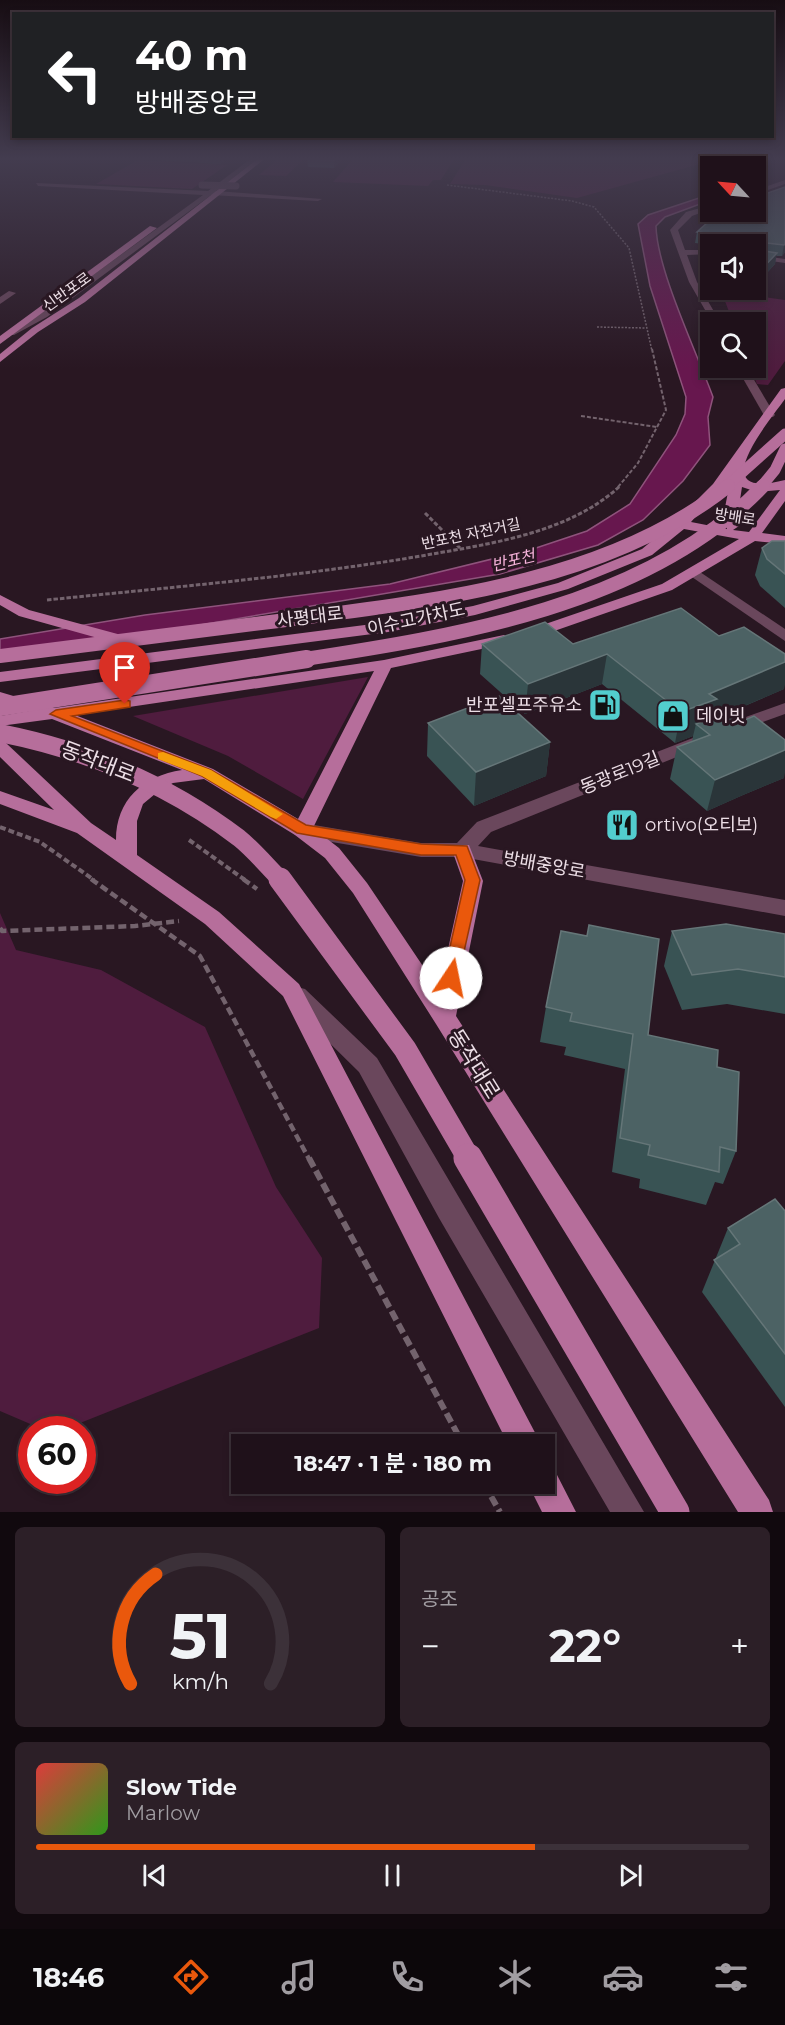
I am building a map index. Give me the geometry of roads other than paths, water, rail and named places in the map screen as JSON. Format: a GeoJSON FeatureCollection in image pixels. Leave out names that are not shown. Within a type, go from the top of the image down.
{"type":"FeatureCollection","features":[{"type":"Feature","properties":{"kind":"main road","name":"신반포로"},"geometry":{"type":"LineString","coordinates":[[5,336],[160,228]]}},
{"type":"Feature","properties":{"kind":"main road","name":"신반포로"},"geometry":{"type":"LineString","coordinates":[[0,359],[35,330],[82,300],[167,228]]}},
{"type":"Feature","properties":{"kind":"main road","name":"사평대로"},"geometry":{"type":"LineString","coordinates":[[0,677],[388,627],[475,610],[563,586],[647,552],[681,524],[717,487],[742,456],[785,391]]}},
{"type":"Feature","properties":{"kind":"main road","name":"이수고가차도"},"geometry":{"type":"LineString","coordinates":[[0,656],[405,604],[547,573],[637,542],[670,524],[712,499],[748,470],[785,434]]}},
{"type":"Feature","properties":{"kind":"main road","name":"이수고가차도"},"geometry":{"type":"LineString","coordinates":[[0,707],[372,649],[465,629],[548,606],[606,586],[655,564],[699,539],[738,510],[767,482],[781,463],[785,449]]}},
{"type":"Feature","properties":{"kind":"main road"},"geometry":{"type":"LineString","coordinates":[[742,456],[730,513],[733,529],[745,536]]}},
{"type":"Feature","properties":{"kind":"main road"},"geometry":{"type":"LineString","coordinates":[[56,714],[384,665],[545,631],[667,587],[694,572],[745,536],[784,494],[748,486],[741,480],[738,472]]}},
{"type":"Feature","properties":{"kind":"main road","name":"방배로"},"geometry":{"type":"LineString","coordinates":[[681,524],[745,536],[785,540]]}},
{"type":"Feature","properties":{"kind":"main road"},"geometry":{"type":"LineString","coordinates":[[0,599],[24,614],[116,638],[188,652]]}},
{"type":"Feature","properties":{"kind":"main road"},"geometry":{"type":"LineString","coordinates":[[302,830],[379,680],[384,665]]}},
{"type":"Feature","properties":{"kind":"main road","name":"동작대로"},"geometry":{"type":"LineString","coordinates":[[0,697],[56,714],[207,773],[302,830],[332,853],[360,888],[444,1017],[757,1512]]}},
{"type":"Feature","properties":{"kind":"main road","name":"동작대로"},"geometry":{"type":"LineString","coordinates":[[0,721],[56,714]]}},
{"type":"Feature","properties":{"kind":"main road","name":"동작대로"},"geometry":{"type":"LineString","coordinates":[[0,734],[45,742],[127,771],[188,804],[240,839],[288,887],[405,1049],[675,1512]]}},
{"type":"Feature","properties":{"kind":"main road"},"geometry":{"type":"LineString","coordinates":[[0,747],[84,828],[212,918],[291,990],[520,1434]]}},
{"type":"Feature","properties":{"kind":"main road"},"geometry":{"type":"LineString","coordinates":[[127,858],[124,839],[126,816],[143,793],[167,779],[207,773]]}},
{"type":"Feature","properties":{"kind":"main road"},"geometry":{"type":"LineString","coordinates":[[0,797],[84,828]]}},
{"type":"Feature","properties":{"kind":"main road"},"geometry":{"type":"LineString","coordinates":[[444,1017],[473,880],[462,850]]}},
{"type":"Feature","properties":{"kind":"main road"},"geometry":{"type":"LineString","coordinates":[[550,1494],[560,1512]]}},
{"type":"Feature","properties":{"kind":"street"},"geometry":{"type":"LineString","coordinates":[[5,336],[44,315],[167,228]]}},
{"type":"Feature","properties":{"kind":"street"},"geometry":{"type":"LineString","coordinates":[[675,228],[674,230],[693,282],[710,312]]}},
{"type":"Feature","properties":{"kind":"street"},"geometry":{"type":"LineString","coordinates":[[35,330],[51,313],[143,240],[164,230]]}},
{"type":"Feature","properties":{"kind":"street"},"geometry":{"type":"LineString","coordinates":[[682,253],[700,252]]}},
{"type":"Feature","properties":{"kind":"street"},"geometry":{"type":"LineString","coordinates":[[766,258],[785,261]]}},
{"type":"Feature","properties":{"kind":"street"},"geometry":{"type":"LineString","coordinates":[[0,292],[12,293],[0,301]]}},
{"type":"Feature","properties":{"kind":"street"},"geometry":{"type":"LineString","coordinates":[[748,378],[769,415]]}},
{"type":"Feature","properties":{"kind":"street"},"geometry":{"type":"LineString","coordinates":[[694,572],[785,636]]}},
{"type":"Feature","properties":{"kind":"street","name":"동광로19길"},"geometry":{"type":"LineString","coordinates":[[462,850],[484,827],[785,708]]}},
{"type":"Feature","properties":{"kind":"street","name":"방배중앙로"},"geometry":{"type":"LineString","coordinates":[[302,830],[421,850],[462,850],[785,908]]}},
{"type":"Feature","properties":{"kind":"street"},"geometry":{"type":"LineString","coordinates":[[291,990],[368,1065],[449,1209],[628,1512]]}},
{"type":"Feature","properties":{"kind":"water","name":"반포천"},"geometry":{"type":"Polygon","coordinates":[[[639,228],[656,228],[663,265],[700,364],[700,378],[705,378],[713,397],[708,417],[710,445],[683,481],[643,520],[598,545],[500,574],[0,659],[0,639],[145,615],[390,584],[533,549],[587,531],[630,504],[676,435],[685,414],[686,397],[650,286],[639,228]]]}},
{"type":"Feature","properties":{"kind":"place","name":"반포셀프주유소"},"geometry":{"type":"Point","coordinates":[605,705]}},
{"type":"Feature","properties":{"kind":"place","name":"데이빗"},"geometry":{"type":"Point","coordinates":[673,716]}},
{"type":"Feature","properties":{"kind":"place","name":"ortivo(오티보)"},"geometry":{"type":"Point","coordinates":[622,825]}}]}
